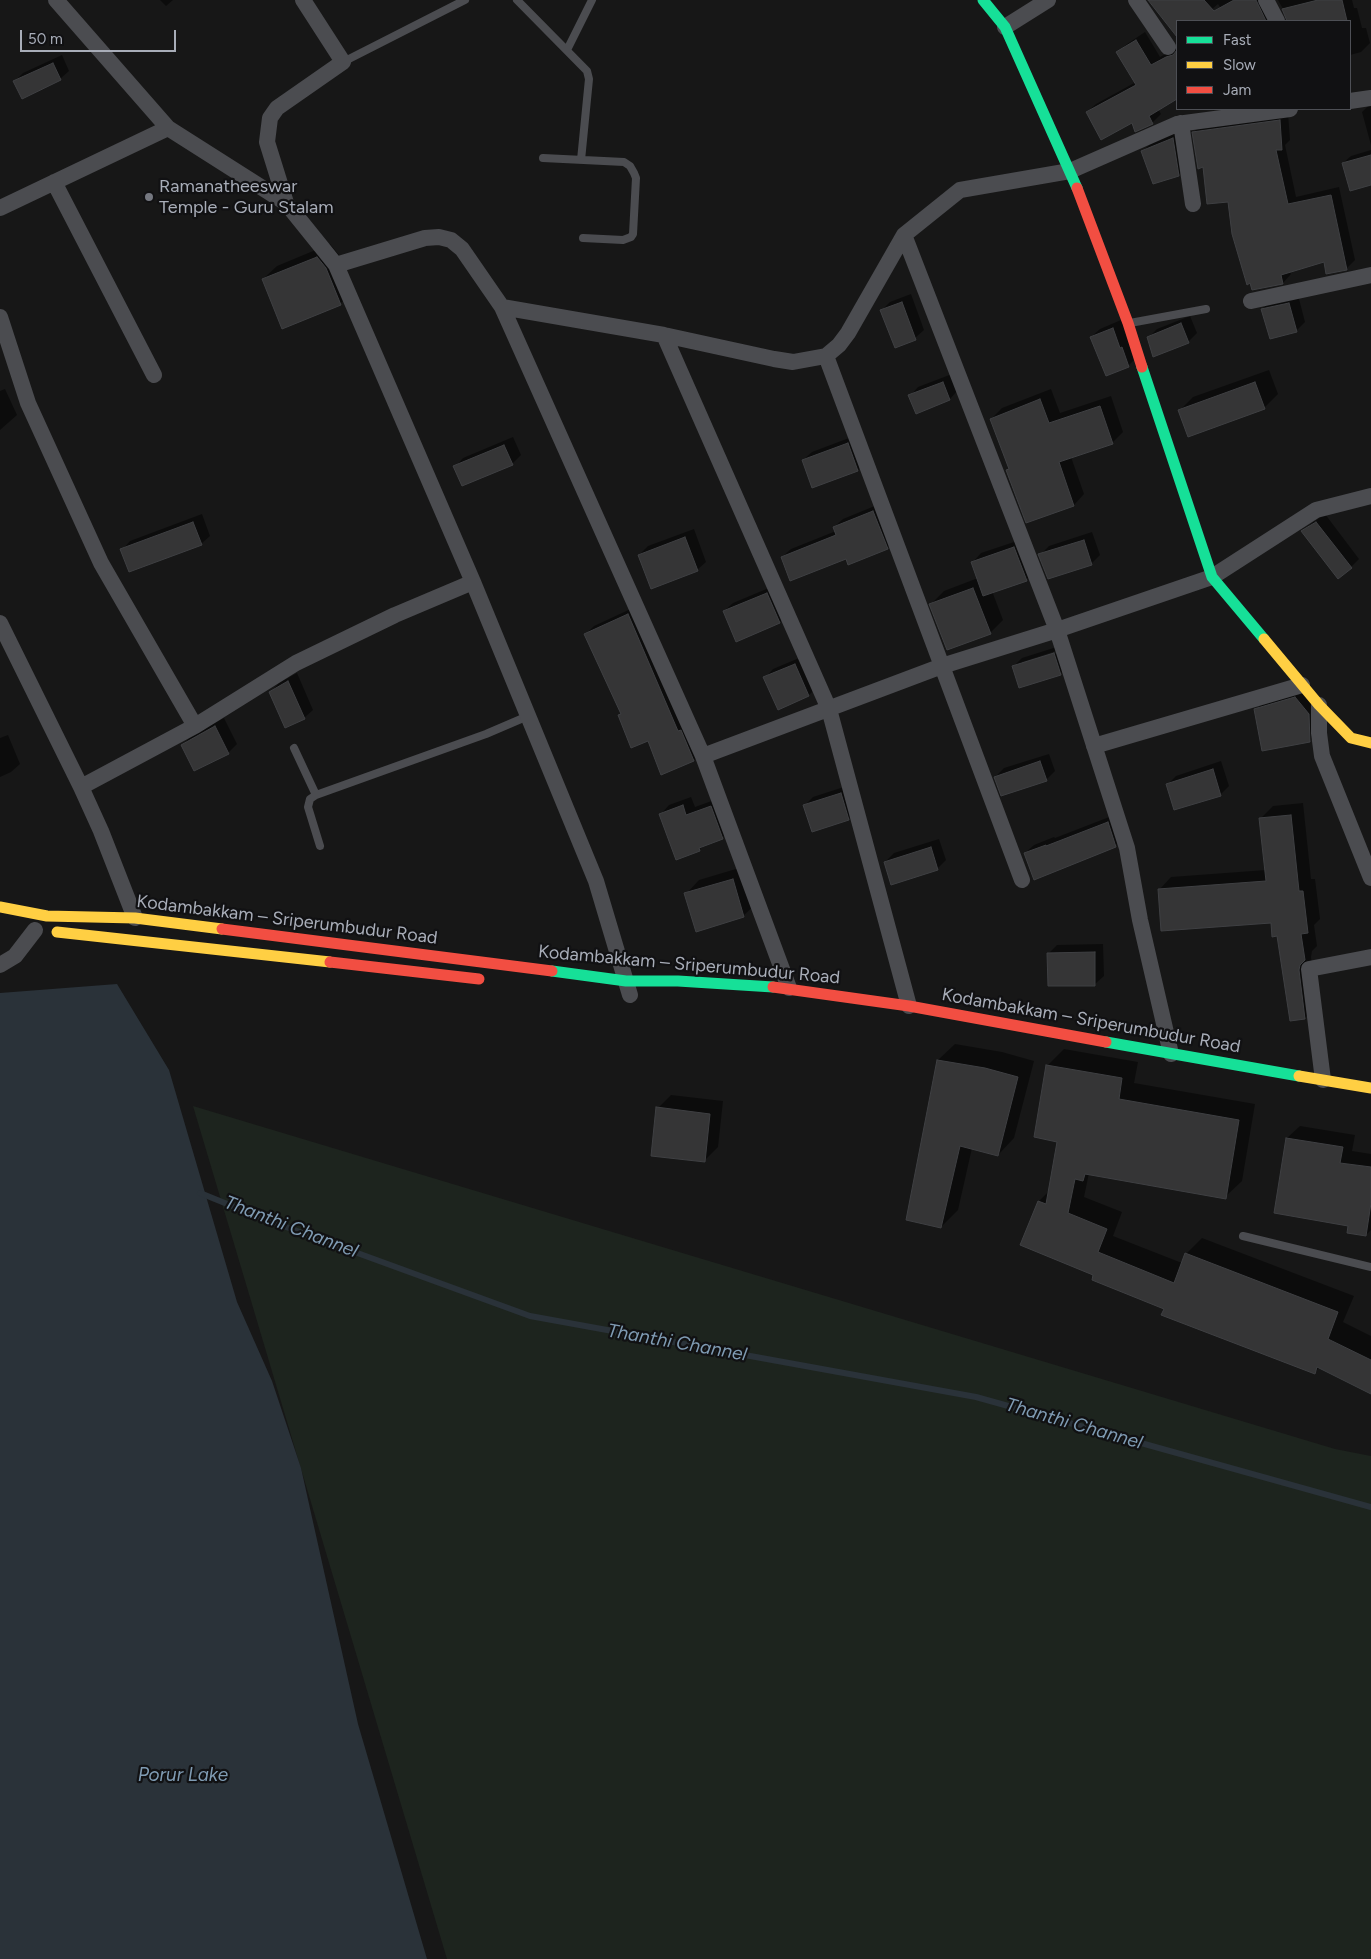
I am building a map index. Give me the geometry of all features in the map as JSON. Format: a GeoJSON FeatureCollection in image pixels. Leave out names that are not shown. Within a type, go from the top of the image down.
{"type":"FeatureCollection","features":[{"type":"Feature","properties":{"kind":"main road"},"geometry":{"type":"LineString","coordinates":[[983,0],[1005,27],[1070,171],[1128,323],[1212,577],[1319,706],[1351,738],[1371,743]]}},
{"type":"Feature","properties":{"kind":"main road","name":"Kodambakkam – Sriperumbudur Road"},"geometry":{"type":"LineString","coordinates":[[0,907],[47,916],[135,918],[193,925],[629,991],[678,981],[789,988],[909,1006],[1371,1088]]}},
{"type":"Feature","properties":{"kind":"main road"},"geometry":{"type":"LineString","coordinates":[[192,948],[193,925]]}},
{"type":"Feature","properties":{"kind":"main road","name":"Kodambakkam – Sriperumbudur Road"},"geometry":{"type":"LineString","coordinates":[[30,929],[493,980]]}},
{"type":"Feature","properties":{"kind":"street"},"geometry":{"type":"LineString","coordinates":[[56,0],[168,128],[286,203],[336,265],[473,582],[596,881],[629,991]]}},
{"type":"Feature","properties":{"kind":"street"},"geometry":{"type":"LineString","coordinates":[[286,203],[267,142],[270,118],[277,108],[343,62],[303,0]]}},
{"type":"Feature","properties":{"kind":"street"},"geometry":{"type":"LineString","coordinates":[[1005,27],[1048,0]]}},
{"type":"Feature","properties":{"kind":"street"},"geometry":{"type":"LineString","coordinates":[[1136,0],[1168,46]]}},
{"type":"Feature","properties":{"kind":"street"},"geometry":{"type":"LineString","coordinates":[[1266,0],[1276,20]]}},
{"type":"Feature","properties":{"kind":"street"},"geometry":{"type":"LineString","coordinates":[[1351,101],[1371,98]]}},
{"type":"Feature","properties":{"kind":"street"},"geometry":{"type":"LineString","coordinates":[[502,307],[664,335],[784,360],[806,361],[826,356],[839,345],[848,333],[904,235],[960,190],[1070,171],[1181,124],[1283,110]]}},
{"type":"Feature","properties":{"kind":"street"},"geometry":{"type":"LineString","coordinates":[[1181,124],[1193,204]]}},
{"type":"Feature","properties":{"kind":"street"},"geometry":{"type":"LineString","coordinates":[[0,208],[168,128]]}},
{"type":"Feature","properties":{"kind":"street"},"geometry":{"type":"LineString","coordinates":[[54,182],[154,375]]}},
{"type":"Feature","properties":{"kind":"street"},"geometry":{"type":"LineString","coordinates":[[904,235],[1057,630],[1127,848],[1140,920],[1171,1054]]}},
{"type":"Feature","properties":{"kind":"street"},"geometry":{"type":"LineString","coordinates":[[336,265],[426,238],[439,237],[451,240],[462,249],[502,307],[703,756],[789,988]]}},
{"type":"Feature","properties":{"kind":"street"},"geometry":{"type":"LineString","coordinates":[[1251,301],[1371,274]]}},
{"type":"Feature","properties":{"kind":"street"},"geometry":{"type":"LineString","coordinates":[[0,316],[28,403],[100,562],[195,726]]}},
{"type":"Feature","properties":{"kind":"street"},"geometry":{"type":"LineString","coordinates":[[664,335],[829,709],[909,1006]]}},
{"type":"Feature","properties":{"kind":"street"},"geometry":{"type":"LineString","coordinates":[[826,356],[1022,880]]}},
{"type":"Feature","properties":{"kind":"street"},"geometry":{"type":"LineString","coordinates":[[703,756],[942,666],[1057,630],[1212,577],[1316,510],[1371,496]]}},
{"type":"Feature","properties":{"kind":"street"},"geometry":{"type":"LineString","coordinates":[[82,787],[195,726],[296,663],[395,615],[473,582]]}},
{"type":"Feature","properties":{"kind":"street"},"geometry":{"type":"LineString","coordinates":[[0,623],[82,787],[135,918]]}},
{"type":"Feature","properties":{"kind":"street"},"geometry":{"type":"LineString","coordinates":[[1094,746],[1302,685]]}},
{"type":"Feature","properties":{"kind":"street"},"geometry":{"type":"LineString","coordinates":[[1319,706],[1319,733],[1322,756],[1371,878]]}},
{"type":"Feature","properties":{"kind":"street"},"geometry":{"type":"LineString","coordinates":[[0,965],[15,956],[30,929]]}},
{"type":"Feature","properties":{"kind":"street"},"geometry":{"type":"LineString","coordinates":[[1323,1080],[1309,969],[1371,957]]}},
{"type":"Feature","properties":{"kind":"lane"},"geometry":{"type":"LineString","coordinates":[[343,62],[465,0]]}},
{"type":"Feature","properties":{"kind":"lane"},"geometry":{"type":"LineString","coordinates":[[518,0],[587,71],[589,79],[581,160]]}},
{"type":"Feature","properties":{"kind":"lane"},"geometry":{"type":"LineString","coordinates":[[567,50],[592,0]]}},
{"type":"Feature","properties":{"kind":"lane"},"geometry":{"type":"LineString","coordinates":[[543,158],[624,162],[630,166],[636,178],[633,234],[631,237],[623,240],[583,238]]}},
{"type":"Feature","properties":{"kind":"lane"},"geometry":{"type":"LineString","coordinates":[[1128,323],[1206,309]]}},
{"type":"Feature","properties":{"kind":"lane"},"geometry":{"type":"LineString","coordinates":[[320,846],[308,807],[310,799],[316,794],[486,734],[528,716]]}},
{"type":"Feature","properties":{"kind":"lane"},"geometry":{"type":"LineString","coordinates":[[294,748],[316,794]]}},
{"type":"Feature","properties":{"kind":"lane"},"geometry":{"type":"LineString","coordinates":[[1243,1236],[1371,1267]]}},
{"type":"Feature","properties":{"kind":"shaded area"},"geometry":{"type":"Polygon","coordinates":[[[193,1106],[1335,1449],[1371,1456],[1371,1959],[447,1959],[193,1106]]]}},
{"type":"Feature","properties":{"kind":"water","name":"Porur Lake"},"geometry":{"type":"Polygon","coordinates":[[[117,984],[169,1070],[237,1302],[272,1381],[301,1468],[358,1724],[427,1959],[0,1959],[0,993],[117,984]]]}},
{"type":"Feature","properties":{"kind":"building"},"geometry":{"type":"Polygon","coordinates":[[[1148,0],[1204,0],[1214,11],[1234,0],[1256,0],[1266,20],[1176,20],[1176,36],[1148,0]]]}},
{"type":"Feature","properties":{"kind":"building"},"geometry":{"type":"Polygon","coordinates":[[[1318,0],[1342,0],[1347,20],[1287,20],[1282,9],[1318,0]]]}},
{"type":"Feature","properties":{"kind":"building"},"geometry":{"type":"Polygon","coordinates":[[[1136,40],[1151,65],[1173,55],[1176,51],[1176,100],[1149,116],[1153,124],[1135,132],[1132,123],[1101,140],[1086,112],[1136,85],[1116,52],[1136,40]]]}},
{"type":"Feature","properties":{"kind":"building"},"geometry":{"type":"Polygon","coordinates":[[[53,63],[61,80],[22,99],[13,81],[53,63]]]}},
{"type":"Feature","properties":{"kind":"building"},"geometry":{"type":"Polygon","coordinates":[[[1280,120],[1282,150],[1276,150],[1288,204],[1331,195],[1347,270],[1326,274],[1324,262],[1281,275],[1283,284],[1252,290],[1250,283],[1247,285],[1232,234],[1228,202],[1207,204],[1203,167],[1198,169],[1192,132],[1280,120]]]}},
{"type":"Feature","properties":{"kind":"building"},"geometry":{"type":"Polygon","coordinates":[[[1173,138],[1179,176],[1153,184],[1141,151],[1173,138]]]}},
{"type":"Feature","properties":{"kind":"building"},"geometry":{"type":"Polygon","coordinates":[[[1371,155],[1371,185],[1350,191],[1342,163],[1371,155]]]}},
{"type":"Feature","properties":{"kind":"building"},"geometry":{"type":"Polygon","coordinates":[[[317,257],[326,268],[341,305],[282,329],[262,279],[317,257]]]}},
{"type":"Feature","properties":{"kind":"building"},"geometry":{"type":"Polygon","coordinates":[[[902,302],[916,340],[895,348],[880,310],[902,302]]]}},
{"type":"Feature","properties":{"kind":"building"},"geometry":{"type":"Polygon","coordinates":[[[1289,303],[1297,332],[1270,339],[1261,309],[1289,303]]]}},
{"type":"Feature","properties":{"kind":"building"},"geometry":{"type":"Polygon","coordinates":[[[1181,323],[1189,343],[1153,357],[1147,337],[1181,323]]]}},
{"type":"Feature","properties":{"kind":"building"},"geometry":{"type":"Polygon","coordinates":[[[1113,328],[1129,367],[1106,376],[1090,337],[1113,328]]]}},
{"type":"Feature","properties":{"kind":"building"},"geometry":{"type":"Polygon","coordinates":[[[943,382],[950,400],[916,414],[908,395],[943,382]]]}},
{"type":"Feature","properties":{"kind":"building"},"geometry":{"type":"Polygon","coordinates":[[[1255,382],[1265,409],[1188,437],[1178,410],[1255,382]]]}},
{"type":"Feature","properties":{"kind":"building"},"geometry":{"type":"Polygon","coordinates":[[[1040,399],[1049,423],[1100,406],[1113,444],[1059,462],[1074,506],[1026,523],[1006,470],[1009,469],[990,419],[1040,399]]]}},
{"type":"Feature","properties":{"kind":"building"},"geometry":{"type":"Polygon","coordinates":[[[848,443],[858,471],[812,488],[802,460],[848,443]]]}},
{"type":"Feature","properties":{"kind":"building"},"geometry":{"type":"Polygon","coordinates":[[[504,445],[513,465],[462,486],[453,466],[504,445]]]}},
{"type":"Feature","properties":{"kind":"building"},"geometry":{"type":"Polygon","coordinates":[[[873,511],[888,549],[848,565],[846,559],[790,581],[781,557],[836,535],[833,527],[873,511]]]}},
{"type":"Feature","properties":{"kind":"building"},"geometry":{"type":"Polygon","coordinates":[[[193,522],[202,545],[129,572],[120,549],[193,522]]]}},
{"type":"Feature","properties":{"kind":"building"},"geometry":{"type":"Polygon","coordinates":[[[1316,522],[1352,568],[1338,579],[1301,531],[1316,522]]]}},
{"type":"Feature","properties":{"kind":"building"},"geometry":{"type":"Polygon","coordinates":[[[685,537],[698,571],[651,589],[638,555],[685,537]]]}},
{"type":"Feature","properties":{"kind":"building"},"geometry":{"type":"Polygon","coordinates":[[[1084,540],[1092,565],[1048,579],[1038,554],[1084,540]]]}},
{"type":"Feature","properties":{"kind":"building"},"geometry":{"type":"Polygon","coordinates":[[[1014,547],[1027,581],[983,596],[971,562],[1014,547]]]}},
{"type":"Feature","properties":{"kind":"building"},"geometry":{"type":"Polygon","coordinates":[[[973,588],[991,634],[947,650],[929,604],[973,588]]]}},
{"type":"Feature","properties":{"kind":"building"},"geometry":{"type":"Polygon","coordinates":[[[767,593],[780,623],[736,642],[723,611],[767,593]]]}},
{"type":"Feature","properties":{"kind":"building"},"geometry":{"type":"Polygon","coordinates":[[[628,614],[678,731],[681,730],[694,761],[661,775],[648,741],[631,748],[618,715],[621,714],[584,634],[628,614]]]}},
{"type":"Feature","properties":{"kind":"building"},"geometry":{"type":"Polygon","coordinates":[[[1054,653],[1061,675],[1019,688],[1012,666],[1054,653]]]}},
{"type":"Feature","properties":{"kind":"building"},"geometry":{"type":"Polygon","coordinates":[[[795,664],[809,696],[778,710],[763,677],[795,664]]]}},
{"type":"Feature","properties":{"kind":"building"},"geometry":{"type":"Polygon","coordinates":[[[288,681],[305,719],[285,728],[269,692],[288,681]]]}},
{"type":"Feature","properties":{"kind":"building"},"geometry":{"type":"Polygon","coordinates":[[[1295,697],[1309,714],[1310,742],[1262,751],[1254,709],[1295,697]]]}},
{"type":"Feature","properties":{"kind":"building"},"geometry":{"type":"Polygon","coordinates":[[[215,726],[229,754],[194,771],[181,745],[215,726]]]}},
{"type":"Feature","properties":{"kind":"building"},"geometry":{"type":"Polygon","coordinates":[[[1040,761],[1047,781],[1001,796],[994,777],[1040,761]]]}},
{"type":"Feature","properties":{"kind":"building"},"geometry":{"type":"Polygon","coordinates":[[[1213,769],[1221,796],[1174,810],[1166,784],[1213,769]]]}},
{"type":"Feature","properties":{"kind":"building"},"geometry":{"type":"Polygon","coordinates":[[[841,793],[849,820],[812,832],[803,805],[841,793]]]}},
{"type":"Feature","properties":{"kind":"building"},"geometry":{"type":"Polygon","coordinates":[[[683,805],[686,815],[711,806],[723,839],[699,848],[700,851],[676,860],[659,814],[683,805]]]}},
{"type":"Feature","properties":{"kind":"building"},"geometry":{"type":"Polygon","coordinates":[[[1291,815],[1299,891],[1303,891],[1308,933],[1301,934],[1305,960],[1300,965],[1299,970],[1305,1019],[1290,1021],[1277,936],[1272,937],[1271,923],[1161,931],[1158,889],[1266,881],[1259,818],[1291,815]]]}},
{"type":"Feature","properties":{"kind":"building"},"geometry":{"type":"Polygon","coordinates":[[[1108,822],[1116,847],[1034,880],[1024,853],[1108,822]]]}},
{"type":"Feature","properties":{"kind":"building"},"geometry":{"type":"Polygon","coordinates":[[[931,847],[938,870],[891,885],[884,862],[931,847]]]}},
{"type":"Feature","properties":{"kind":"building"},"geometry":{"type":"Polygon","coordinates":[[[733,879],[744,917],[696,932],[684,893],[733,879]]]}},
{"type":"Feature","properties":{"kind":"building"},"geometry":{"type":"Polygon","coordinates":[[[1095,952],[1095,986],[1048,986],[1047,953],[1095,952]]]}},
{"type":"Feature","properties":{"kind":"building"},"geometry":{"type":"Polygon","coordinates":[[[937,1060],[985,1068],[1018,1077],[998,1156],[960,1146],[941,1228],[906,1220],[937,1060]]]}},
{"type":"Feature","properties":{"kind":"building"},"geometry":{"type":"Polygon","coordinates":[[[1046,1065],[1122,1078],[1119,1099],[1239,1120],[1226,1199],[1085,1174],[1083,1181],[1075,1179],[1068,1213],[1107,1229],[1098,1252],[1174,1283],[1185,1253],[1338,1312],[1328,1339],[1371,1360],[1371,1394],[1317,1367],[1315,1374],[1161,1315],[1164,1309],[1092,1280],[1093,1275],[1020,1245],[1038,1201],[1046,1204],[1057,1142],[1034,1137],[1046,1065]]]}},
{"type":"Feature","properties":{"kind":"building"},"geometry":{"type":"Polygon","coordinates":[[[656,1107],[710,1114],[705,1162],[651,1156],[656,1107]]]}},
{"type":"Feature","properties":{"kind":"building"},"geometry":{"type":"Polygon","coordinates":[[[1286,1138],[1343,1147],[1340,1163],[1371,1167],[1371,1203],[1366,1236],[1347,1233],[1348,1226],[1274,1213],[1286,1138]]]}},
{"type":"Feature","properties":{"kind":"waterway","name":"Thanthi Channel"},"geometry":{"type":"LineString","coordinates":[[200,1193],[267,1220],[530,1316],[976,1397],[1371,1507]]}},
{"type":"Feature","properties":{"kind":"traffic: fast"},"geometry":{"type":"LineString","coordinates":[[983,0],[1005,27],[1077,188]]}},
{"type":"Feature","properties":{"kind":"traffic: fast"},"geometry":{"type":"LineString","coordinates":[[1142,367],[1212,577],[1264,639]]}},
{"type":"Feature","properties":{"kind":"traffic: fast"},"geometry":{"type":"LineString","coordinates":[[552,971],[626,981],[678,981],[773,987]]}},
{"type":"Feature","properties":{"kind":"traffic: fast"},"geometry":{"type":"LineString","coordinates":[[1106,1042],[1299,1076]]}},
{"type":"Feature","properties":{"kind":"traffic: slow"},"geometry":{"type":"LineString","coordinates":[[1264,639],[1319,705],[1351,738],[1371,743]]}},
{"type":"Feature","properties":{"kind":"traffic: slow"},"geometry":{"type":"LineString","coordinates":[[0,907],[47,916],[135,918],[222,929]]}},
{"type":"Feature","properties":{"kind":"traffic: slow"},"geometry":{"type":"LineString","coordinates":[[57,932],[330,962]]}},
{"type":"Feature","properties":{"kind":"traffic: slow"},"geometry":{"type":"LineString","coordinates":[[1299,1076],[1371,1088]]}},
{"type":"Feature","properties":{"kind":"traffic: jam"},"geometry":{"type":"LineString","coordinates":[[1077,188],[1128,323],[1142,367]]}},
{"type":"Feature","properties":{"kind":"traffic: jam"},"geometry":{"type":"LineString","coordinates":[[222,929],[552,971]]}},
{"type":"Feature","properties":{"kind":"traffic: jam"},"geometry":{"type":"LineString","coordinates":[[330,962],[479,979]]}},
{"type":"Feature","properties":{"kind":"traffic: jam"},"geometry":{"type":"LineString","coordinates":[[773,987],[909,1006],[1106,1042]]}},
{"type":"Feature","properties":{"kind":"place","name":"Ramanatheeswar Temple - Guru Stalam"},"geometry":{"type":"Point","coordinates":[149,197]}}]}
